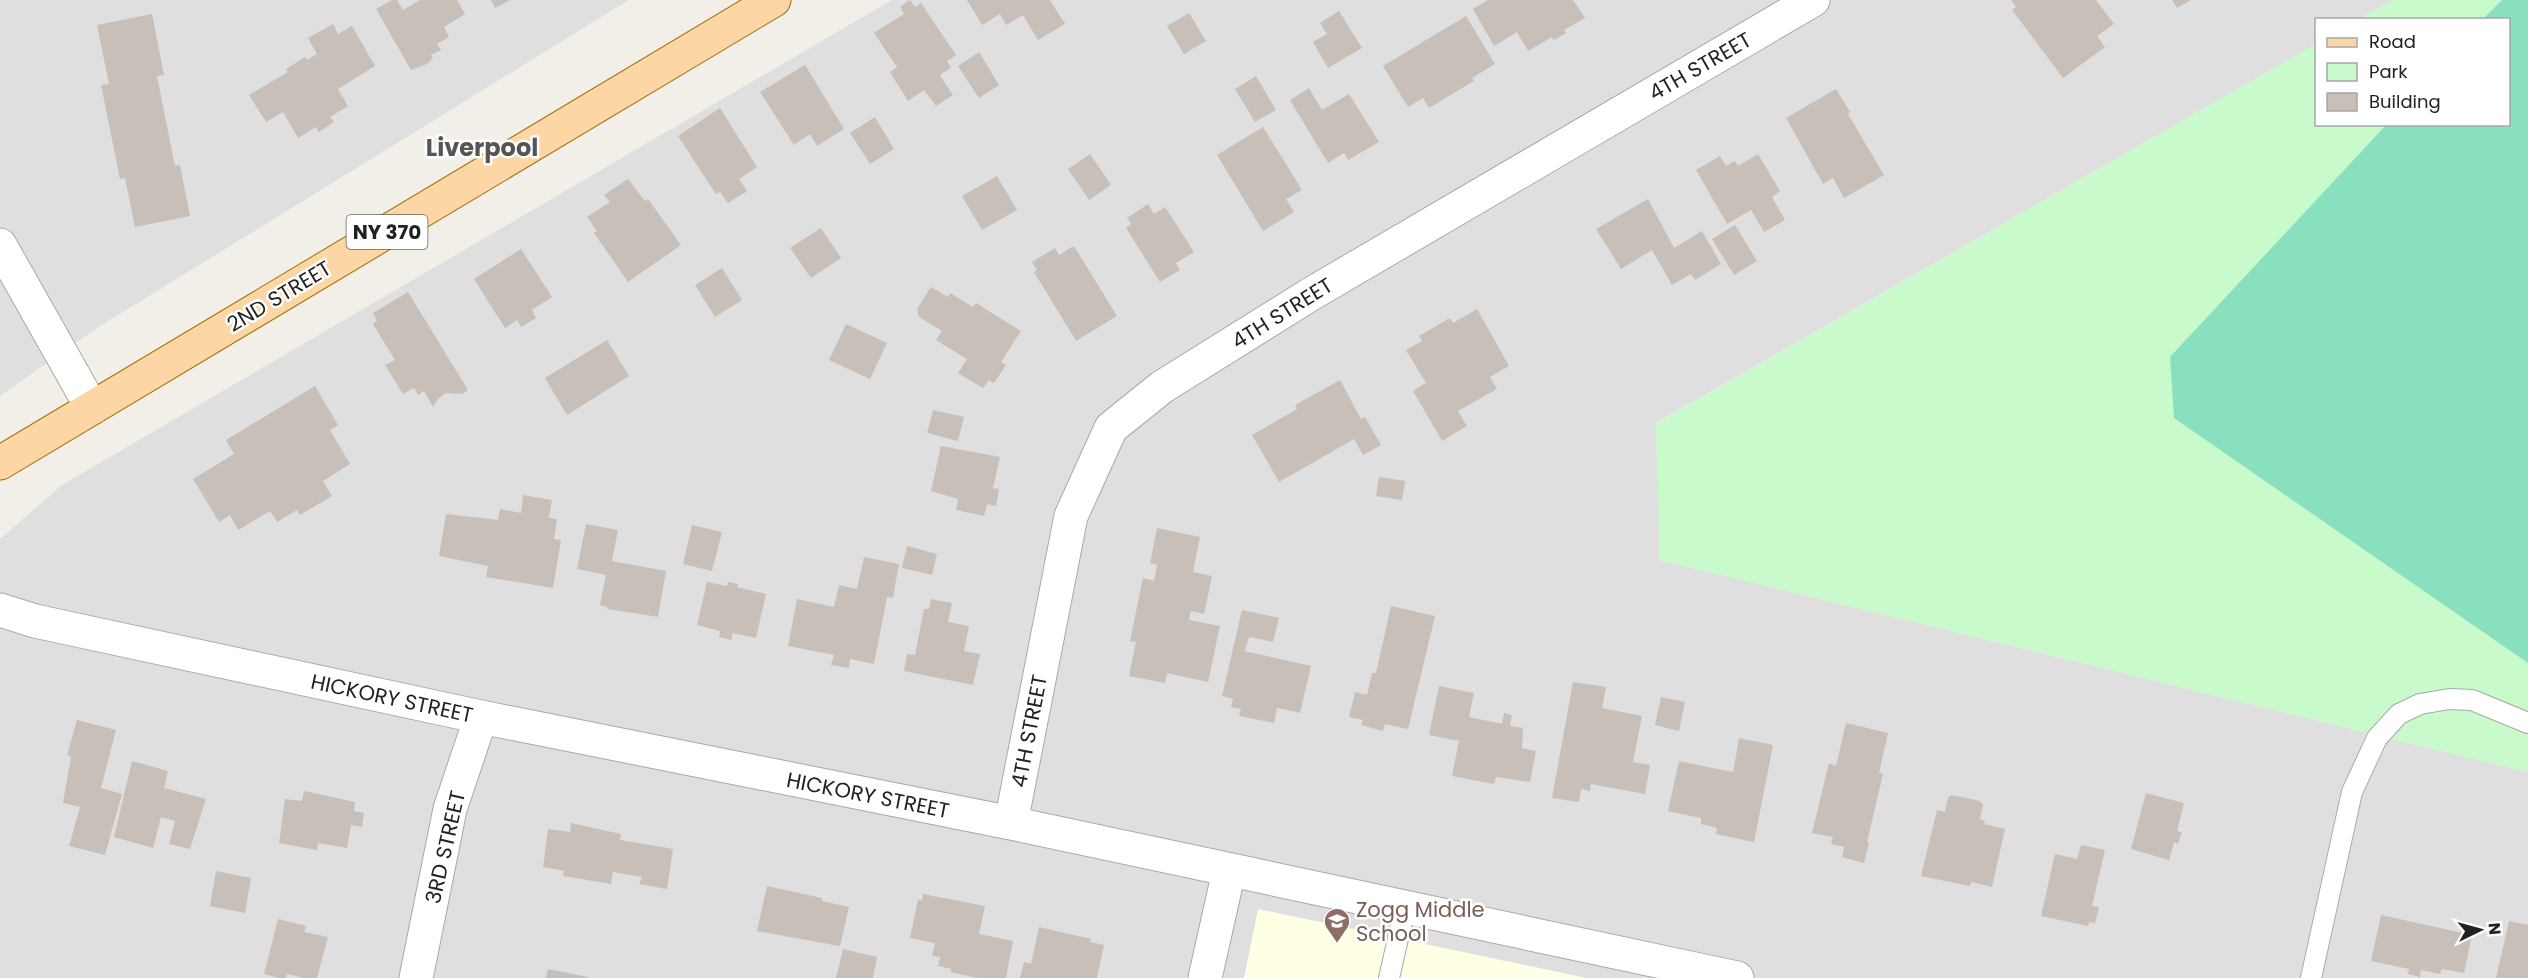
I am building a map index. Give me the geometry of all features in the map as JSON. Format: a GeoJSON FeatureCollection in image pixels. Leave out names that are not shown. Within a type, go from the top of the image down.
{"type":"FeatureCollection","features":[{"type":"Feature","properties":{"kind":"main road","name":"2ND STREET"},"geometry":{"type":"LineString","coordinates":[[0,464],[774,0]]}},
{"type":"Feature","properties":{"kind":"street","name":"4TH STREET"},"geometry":{"type":"LineString","coordinates":[[1011,823],[1071,516],[1111,428],[1162,387],[1311,294],[1812,0]]}},
{"type":"Feature","properties":{"kind":"street"},"geometry":{"type":"LineString","coordinates":[[0,245],[92,408]]}},
{"type":"Feature","properties":{"kind":"street","name":"HICKORY STREET"},"geometry":{"type":"LineString","coordinates":[[0,610],[35,621],[481,717],[1011,823],[1737,978]]}},
{"type":"Feature","properties":{"kind":"street","name":"3RD STREET"},"geometry":{"type":"LineString","coordinates":[[416,978],[450,809],[481,717]]}},
{"type":"Feature","properties":{"kind":"street"},"geometry":{"type":"LineString","coordinates":[[1206,978],[1229,871]]}},
{"type":"Feature","properties":{"kind":"lane"},"geometry":{"type":"LineString","coordinates":[[2311,978],[2352,792],[2377,738],[2399,714],[2420,704],[2449,699],[2472,700],[2528,723]]}},
{"type":"Feature","properties":{"kind":"lane"},"geometry":{"type":"LineString","coordinates":[[1389,978],[1405,908]]}},
{"type":"Feature","properties":{"kind":"shaded area"},"geometry":{"type":"Polygon","coordinates":[[[0,0],[629,0],[97,328],[0,396],[0,0]]]}},
{"type":"Feature","properties":{"kind":"shaded area"},"geometry":{"type":"Polygon","coordinates":[[[892,0],[2393,0],[2361,18],[2315,18],[2315,45],[1656,423],[1660,560],[2528,772],[2528,978],[0,978],[0,539],[62,485],[892,0]]]}},
{"type":"Feature","properties":{"kind":"shaded area","name":"Zogg Middle School"},"geometry":{"type":"Polygon","coordinates":[[[1258,909],[1587,978],[1244,978],[1258,909]]]}},
{"type":"Feature","properties":{"kind":"green space"},"geometry":{"type":"Polygon","coordinates":[[[2393,0],[2528,0],[2528,772],[1660,560],[1656,424],[2315,45],[2315,126],[2510,126],[2510,18],[2361,18],[2393,0]]]}},
{"type":"Feature","properties":{"kind":"green space"},"geometry":{"type":"Polygon","coordinates":[[[2502,0],[2528,0],[2528,663],[2174,418],[2170,357],[2385,126],[2510,126],[2510,18],[2484,18],[2502,0]]]}},
{"type":"Feature","properties":{"kind":"building"},"geometry":{"type":"Polygon","coordinates":[[[392,0],[397,0],[403,10],[420,0],[457,0],[465,14],[444,27],[449,37],[437,44],[441,50],[431,55],[433,58],[427,64],[411,70],[376,9],[392,0]]]}},
{"type":"Feature","properties":{"kind":"building"},"geometry":{"type":"Polygon","coordinates":[[[491,0],[510,0],[495,8],[491,0]]]}},
{"type":"Feature","properties":{"kind":"building"},"geometry":{"type":"Polygon","coordinates":[[[910,0],[915,7],[921,3],[956,55],[947,61],[951,68],[941,74],[953,95],[936,106],[924,90],[908,101],[890,72],[897,67],[874,33],[904,14],[900,7],[910,0]]]}},
{"type":"Feature","properties":{"kind":"building"},"geometry":{"type":"Polygon","coordinates":[[[967,0],[1050,0],[1065,24],[1038,40],[1023,15],[1006,25],[1000,14],[982,25],[967,0]]]}},
{"type":"Feature","properties":{"kind":"building"},"geometry":{"type":"Polygon","coordinates":[[[1488,0],[1573,0],[1585,18],[1564,30],[1566,33],[1554,40],[1552,37],[1528,51],[1517,32],[1494,46],[1473,9],[1488,0]]]}},
{"type":"Feature","properties":{"kind":"building"},"geometry":{"type":"Polygon","coordinates":[[[2011,0],[2096,0],[2114,24],[2097,36],[2105,47],[2063,78],[2012,10],[2016,7],[2011,0]]]}},
{"type":"Feature","properties":{"kind":"building"},"geometry":{"type":"Polygon","coordinates":[[[2172,0],[2191,0],[2177,8],[2172,0]]]}},
{"type":"Feature","properties":{"kind":"building"},"geometry":{"type":"Polygon","coordinates":[[[1339,11],[1362,48],[1328,68],[1313,42],[1327,34],[1320,23],[1339,11]]]}},
{"type":"Feature","properties":{"kind":"building"},"geometry":{"type":"Polygon","coordinates":[[[1189,13],[1206,41],[1184,54],[1167,26],[1189,13]]]}},
{"type":"Feature","properties":{"kind":"building"},"geometry":{"type":"Polygon","coordinates":[[[152,14],[164,75],[157,76],[175,166],[180,165],[190,216],[135,227],[125,178],[120,179],[101,85],[109,84],[97,25],[152,14]]]}},
{"type":"Feature","properties":{"kind":"building"},"geometry":{"type":"Polygon","coordinates":[[[1466,16],[1495,64],[1472,78],[1474,81],[1429,108],[1423,98],[1408,107],[1383,66],[1466,16]]]}},
{"type":"Feature","properties":{"kind":"building"},"geometry":{"type":"Polygon","coordinates":[[[333,24],[338,34],[352,26],[375,66],[338,89],[348,106],[330,117],[334,122],[319,132],[316,127],[298,138],[283,112],[266,122],[249,95],[288,72],[286,69],[305,57],[307,60],[317,54],[308,38],[333,24]]]}},
{"type":"Feature","properties":{"kind":"building"},"geometry":{"type":"Polygon","coordinates":[[[979,52],[999,85],[979,98],[958,66],[979,52]]]}},
{"type":"Feature","properties":{"kind":"building"},"geometry":{"type":"Polygon","coordinates":[[[805,65],[844,129],[817,146],[810,134],[794,145],[760,92],[805,65]]]}},
{"type":"Feature","properties":{"kind":"building"},"geometry":{"type":"Polygon","coordinates":[[[1256,76],[1276,110],[1255,122],[1235,89],[1256,76]]]}},
{"type":"Feature","properties":{"kind":"building"},"geometry":{"type":"Polygon","coordinates":[[[1309,88],[1322,110],[1349,94],[1379,142],[1348,160],[1344,153],[1328,163],[1290,100],[1309,88]]]}},
{"type":"Feature","properties":{"kind":"building"},"geometry":{"type":"Polygon","coordinates":[[[1836,89],[1884,175],[1844,198],[1833,178],[1823,184],[1786,118],[1836,89]]]}},
{"type":"Feature","properties":{"kind":"building"},"geometry":{"type":"Polygon","coordinates":[[[720,108],[757,167],[739,179],[747,191],[728,203],[720,192],[716,194],[678,136],[720,108]]]}},
{"type":"Feature","properties":{"kind":"building"},"geometry":{"type":"Polygon","coordinates":[[[875,117],[894,149],[870,164],[850,133],[875,117]]]}},
{"type":"Feature","properties":{"kind":"building"},"geometry":{"type":"Polygon","coordinates":[[[1263,127],[1302,190],[1286,199],[1294,212],[1263,231],[1217,155],[1263,127]]]}},
{"type":"Feature","properties":{"kind":"building"},"geometry":{"type":"Polygon","coordinates":[[[1090,154],[1111,185],[1089,200],[1068,169],[1090,154]]]}},
{"type":"Feature","properties":{"kind":"building"},"geometry":{"type":"Polygon","coordinates":[[[1758,154],[1780,191],[1772,197],[1785,220],[1764,232],[1751,210],[1727,224],[1696,170],[1720,156],[1726,166],[1735,161],[1738,166],[1758,154]]]}},
{"type":"Feature","properties":{"kind":"building"},"geometry":{"type":"Polygon","coordinates":[[[997,176],[1017,210],[982,230],[962,196],[997,176]]]}},
{"type":"Feature","properties":{"kind":"building"},"geometry":{"type":"Polygon","coordinates":[[[628,179],[645,201],[648,199],[681,245],[628,282],[594,233],[597,231],[587,217],[610,202],[604,195],[628,179]]]}},
{"type":"Feature","properties":{"kind":"building"},"geometry":{"type":"Polygon","coordinates":[[[1648,199],[1674,248],[1702,231],[1721,264],[1695,280],[1691,274],[1672,285],[1652,250],[1621,269],[1596,229],[1648,199]]]}},
{"type":"Feature","properties":{"kind":"building"},"geometry":{"type":"Polygon","coordinates":[[[1148,204],[1154,214],[1165,207],[1194,252],[1176,263],[1180,270],[1160,282],[1126,228],[1131,224],[1127,218],[1148,204]]]}},
{"type":"Feature","properties":{"kind":"building"},"geometry":{"type":"Polygon","coordinates":[[[1735,225],[1757,261],[1734,275],[1712,239],[1735,225]]]}},
{"type":"Feature","properties":{"kind":"building"},"geometry":{"type":"Polygon","coordinates":[[[821,228],[841,258],[811,278],[790,248],[821,228]]]}},
{"type":"Feature","properties":{"kind":"building"},"geometry":{"type":"Polygon","coordinates":[[[1074,246],[1117,316],[1076,341],[1034,272],[1037,270],[1032,262],[1055,248],[1059,255],[1074,246]]]}},
{"type":"Feature","properties":{"kind":"building"},"geometry":{"type":"Polygon","coordinates":[[[521,249],[552,297],[532,310],[536,318],[521,327],[517,320],[505,328],[474,279],[521,249]]]}},
{"type":"Feature","properties":{"kind":"building"},"geometry":{"type":"Polygon","coordinates":[[[722,268],[742,300],[715,317],[695,285],[722,268]]]}},
{"type":"Feature","properties":{"kind":"building"},"geometry":{"type":"Polygon","coordinates":[[[931,287],[948,297],[950,293],[973,307],[976,303],[1021,331],[1001,362],[1006,365],[994,383],[989,380],[983,388],[958,373],[967,359],[936,340],[942,331],[919,317],[917,309],[931,287]]]}},
{"type":"Feature","properties":{"kind":"building"},"geometry":{"type":"Polygon","coordinates":[[[408,292],[468,390],[462,394],[446,393],[433,407],[424,391],[418,395],[414,388],[403,394],[385,365],[395,360],[373,324],[377,321],[373,313],[408,292]]]}},
{"type":"Feature","properties":{"kind":"building"},"geometry":{"type":"Polygon","coordinates":[[[1477,309],[1509,366],[1490,377],[1497,389],[1458,411],[1467,426],[1442,441],[1413,391],[1426,383],[1406,350],[1422,341],[1419,336],[1450,318],[1453,323],[1477,309]]]}},
{"type":"Feature","properties":{"kind":"building"},"geometry":{"type":"Polygon","coordinates":[[[846,324],[887,343],[870,379],[829,360],[846,324]]]}},
{"type":"Feature","properties":{"kind":"building"},"geometry":{"type":"Polygon","coordinates":[[[607,340],[629,376],[567,415],[545,378],[607,340]]]}},
{"type":"Feature","properties":{"kind":"building"},"geometry":{"type":"Polygon","coordinates":[[[1340,380],[1361,419],[1365,417],[1381,445],[1363,455],[1354,439],[1279,482],[1252,435],[1297,409],[1295,405],[1340,380]]]}},
{"type":"Feature","properties":{"kind":"building"},"geometry":{"type":"Polygon","coordinates":[[[315,386],[338,425],[330,430],[350,464],[323,481],[332,496],[300,515],[297,510],[277,522],[270,511],[238,530],[230,515],[219,522],[193,479],[234,454],[226,440],[315,386]]]}},
{"type":"Feature","properties":{"kind":"building"},"geometry":{"type":"Polygon","coordinates":[[[933,410],[964,417],[958,441],[927,433],[933,410]]]}},
{"type":"Feature","properties":{"kind":"building"},"geometry":{"type":"Polygon","coordinates":[[[941,446],[1000,457],[993,488],[999,489],[996,506],[987,504],[984,516],[956,510],[958,499],[931,491],[941,446]]]}},
{"type":"Feature","properties":{"kind":"building"},"geometry":{"type":"Polygon","coordinates":[[[1379,477],[1405,481],[1402,500],[1376,496],[1379,477]]]}},
{"type":"Feature","properties":{"kind":"building"},"geometry":{"type":"Polygon","coordinates":[[[523,495],[552,500],[549,518],[557,519],[554,539],[561,540],[553,588],[486,577],[488,566],[439,556],[446,514],[498,520],[500,509],[521,513],[523,495]]]}},
{"type":"Feature","properties":{"kind":"building"},"geometry":{"type":"Polygon","coordinates":[[[586,524],[618,530],[612,561],[666,571],[658,617],[607,609],[600,605],[606,575],[577,569],[586,524]]]}},
{"type":"Feature","properties":{"kind":"building"},"geometry":{"type":"Polygon","coordinates":[[[692,525],[722,532],[712,571],[683,564],[692,525]]]}},
{"type":"Feature","properties":{"kind":"building"},"geometry":{"type":"Polygon","coordinates":[[[1157,528],[1200,537],[1193,572],[1212,576],[1204,614],[1191,611],[1189,620],[1220,626],[1208,682],[1167,673],[1165,683],[1129,676],[1136,642],[1130,641],[1143,578],[1154,581],[1157,565],[1150,563],[1157,528]]]}},
{"type":"Feature","properties":{"kind":"building"},"geometry":{"type":"Polygon","coordinates":[[[907,546],[937,554],[932,575],[902,568],[907,546]]]}},
{"type":"Feature","properties":{"kind":"building"},"geometry":{"type":"Polygon","coordinates":[[[864,557],[899,564],[893,598],[887,597],[874,664],[850,659],[849,668],[831,665],[834,655],[788,646],[797,599],[834,607],[839,585],[857,589],[864,557]]]}},
{"type":"Feature","properties":{"kind":"building"},"geometry":{"type":"Polygon","coordinates":[[[707,582],[727,586],[728,582],[738,584],[737,587],[766,594],[756,638],[733,633],[731,640],[719,637],[720,631],[697,625],[707,582]]]}},
{"type":"Feature","properties":{"kind":"building"},"geometry":{"type":"Polygon","coordinates":[[[931,599],[952,603],[948,622],[969,626],[964,651],[980,654],[973,685],[904,671],[907,654],[915,655],[924,609],[929,609],[931,599]]]}},
{"type":"Feature","properties":{"kind":"building"},"geometry":{"type":"Polygon","coordinates":[[[1391,606],[1435,616],[1408,729],[1385,724],[1383,731],[1361,725],[1363,720],[1349,717],[1355,692],[1367,695],[1372,673],[1376,673],[1391,606]]]}},
{"type":"Feature","properties":{"kind":"building"},"geometry":{"type":"Polygon","coordinates":[[[1242,610],[1279,618],[1273,642],[1249,637],[1245,651],[1311,666],[1300,713],[1277,708],[1274,723],[1239,716],[1241,709],[1231,707],[1233,699],[1222,696],[1242,610]]]}},
{"type":"Feature","properties":{"kind":"building"},"geometry":{"type":"Polygon","coordinates":[[[1573,682],[1606,687],[1602,708],[1642,716],[1633,762],[1650,765],[1645,794],[1591,784],[1590,791],[1581,789],[1579,802],[1552,798],[1573,682]]]}},
{"type":"Feature","properties":{"kind":"building"},"geometry":{"type":"Polygon","coordinates":[[[1439,686],[1474,693],[1469,717],[1502,724],[1504,713],[1512,715],[1510,726],[1523,728],[1522,748],[1536,751],[1530,782],[1496,777],[1494,784],[1452,776],[1459,741],[1429,735],[1439,686]]]}},
{"type":"Feature","properties":{"kind":"building"},"geometry":{"type":"Polygon","coordinates":[[[1661,697],[1685,702],[1679,731],[1655,725],[1661,697]]]}},
{"type":"Feature","properties":{"kind":"building"},"geometry":{"type":"Polygon","coordinates":[[[77,720],[116,730],[101,788],[122,794],[105,855],[69,846],[80,807],[63,803],[71,757],[67,755],[77,720]]]}},
{"type":"Feature","properties":{"kind":"building"},"geometry":{"type":"Polygon","coordinates":[[[1846,723],[1888,733],[1879,773],[1883,774],[1864,863],[1842,857],[1844,847],[1831,844],[1833,837],[1812,833],[1829,763],[1836,766],[1846,723]]]}},
{"type":"Feature","properties":{"kind":"building"},"geometry":{"type":"Polygon","coordinates":[[[1739,738],[1773,745],[1754,842],[1716,834],[1717,828],[1701,824],[1701,818],[1668,811],[1679,761],[1733,772],[1739,738]]]}},
{"type":"Feature","properties":{"kind":"building"},"geometry":{"type":"Polygon","coordinates":[[[132,761],[168,771],[164,788],[206,799],[190,849],[169,844],[175,821],[161,817],[153,848],[114,837],[132,761]]]}},
{"type":"Feature","properties":{"kind":"building"},"geometry":{"type":"Polygon","coordinates":[[[304,791],[355,802],[354,811],[364,813],[362,827],[351,825],[347,848],[318,843],[317,850],[279,843],[285,799],[302,801],[304,791]]]}},
{"type":"Feature","properties":{"kind":"building"},"geometry":{"type":"Polygon","coordinates":[[[2146,793],[2184,803],[2177,831],[2182,832],[2178,844],[2174,842],[2169,860],[2131,849],[2146,793]]]}},
{"type":"Feature","properties":{"kind":"building"},"geometry":{"type":"Polygon","coordinates":[[[1952,795],[1980,801],[1983,805],[1980,819],[1985,821],[1984,824],[2005,829],[1992,887],[1971,882],[1970,886],[1921,876],[1937,810],[1945,812],[1948,797],[1952,795]]]}},
{"type":"Feature","properties":{"kind":"building"},"geometry":{"type":"Polygon","coordinates":[[[571,823],[621,834],[620,840],[673,849],[667,889],[639,884],[642,877],[613,872],[611,884],[563,876],[564,871],[543,867],[548,829],[570,832],[571,823]]]}},
{"type":"Feature","properties":{"kind":"building"},"geometry":{"type":"Polygon","coordinates":[[[2081,845],[2105,850],[2092,906],[2099,907],[2095,923],[2089,922],[2088,926],[2041,916],[2055,854],[2077,859],[2081,845]]]}},
{"type":"Feature","properties":{"kind":"building"},"geometry":{"type":"Polygon","coordinates":[[[216,871],[251,878],[245,913],[210,906],[216,871]]]}},
{"type":"Feature","properties":{"kind":"building"},"geometry":{"type":"Polygon","coordinates":[[[767,886],[822,898],[822,901],[849,907],[840,946],[757,931],[767,886]]]}},
{"type":"Feature","properties":{"kind":"building"},"geometry":{"type":"Polygon","coordinates":[[[923,894],[985,906],[979,934],[1013,941],[1006,978],[977,978],[950,972],[952,969],[938,966],[940,957],[932,956],[935,943],[910,938],[918,900],[922,900],[923,894]]]}},
{"type":"Feature","properties":{"kind":"building"},"geometry":{"type":"Polygon","coordinates":[[[2381,915],[2472,935],[2464,973],[2442,969],[2440,974],[2421,970],[2420,977],[2408,974],[2409,969],[2371,961],[2381,915]]]}},
{"type":"Feature","properties":{"kind":"building"},"geometry":{"type":"Polygon","coordinates":[[[278,919],[306,926],[304,932],[328,937],[317,978],[287,974],[286,978],[279,978],[264,974],[278,919]]]}},
{"type":"Feature","properties":{"kind":"building"},"geometry":{"type":"Polygon","coordinates":[[[2509,921],[2528,925],[2528,978],[2496,978],[2509,921]]]}},
{"type":"Feature","properties":{"kind":"building"},"geometry":{"type":"Polygon","coordinates":[[[1039,927],[1091,939],[1090,942],[1104,945],[1097,978],[1020,978],[1024,962],[1031,964],[1039,927]]]}},
{"type":"Feature","properties":{"kind":"building"},"geometry":{"type":"Polygon","coordinates":[[[843,949],[877,957],[873,978],[836,978],[843,949]]]}},
{"type":"Feature","properties":{"kind":"building"},"geometry":{"type":"Polygon","coordinates":[[[548,969],[588,977],[588,978],[546,978],[548,969]]]}},
{"type":"Feature","properties":{"kind":"place","name":"Zogg Middle School"},"geometry":{"type":"Point","coordinates":[1337,944]}},
{"type":"Feature","properties":{"kind":"district","name":"Liverpool"},"geometry":{"type":"Point","coordinates":[482,147]}}]}
